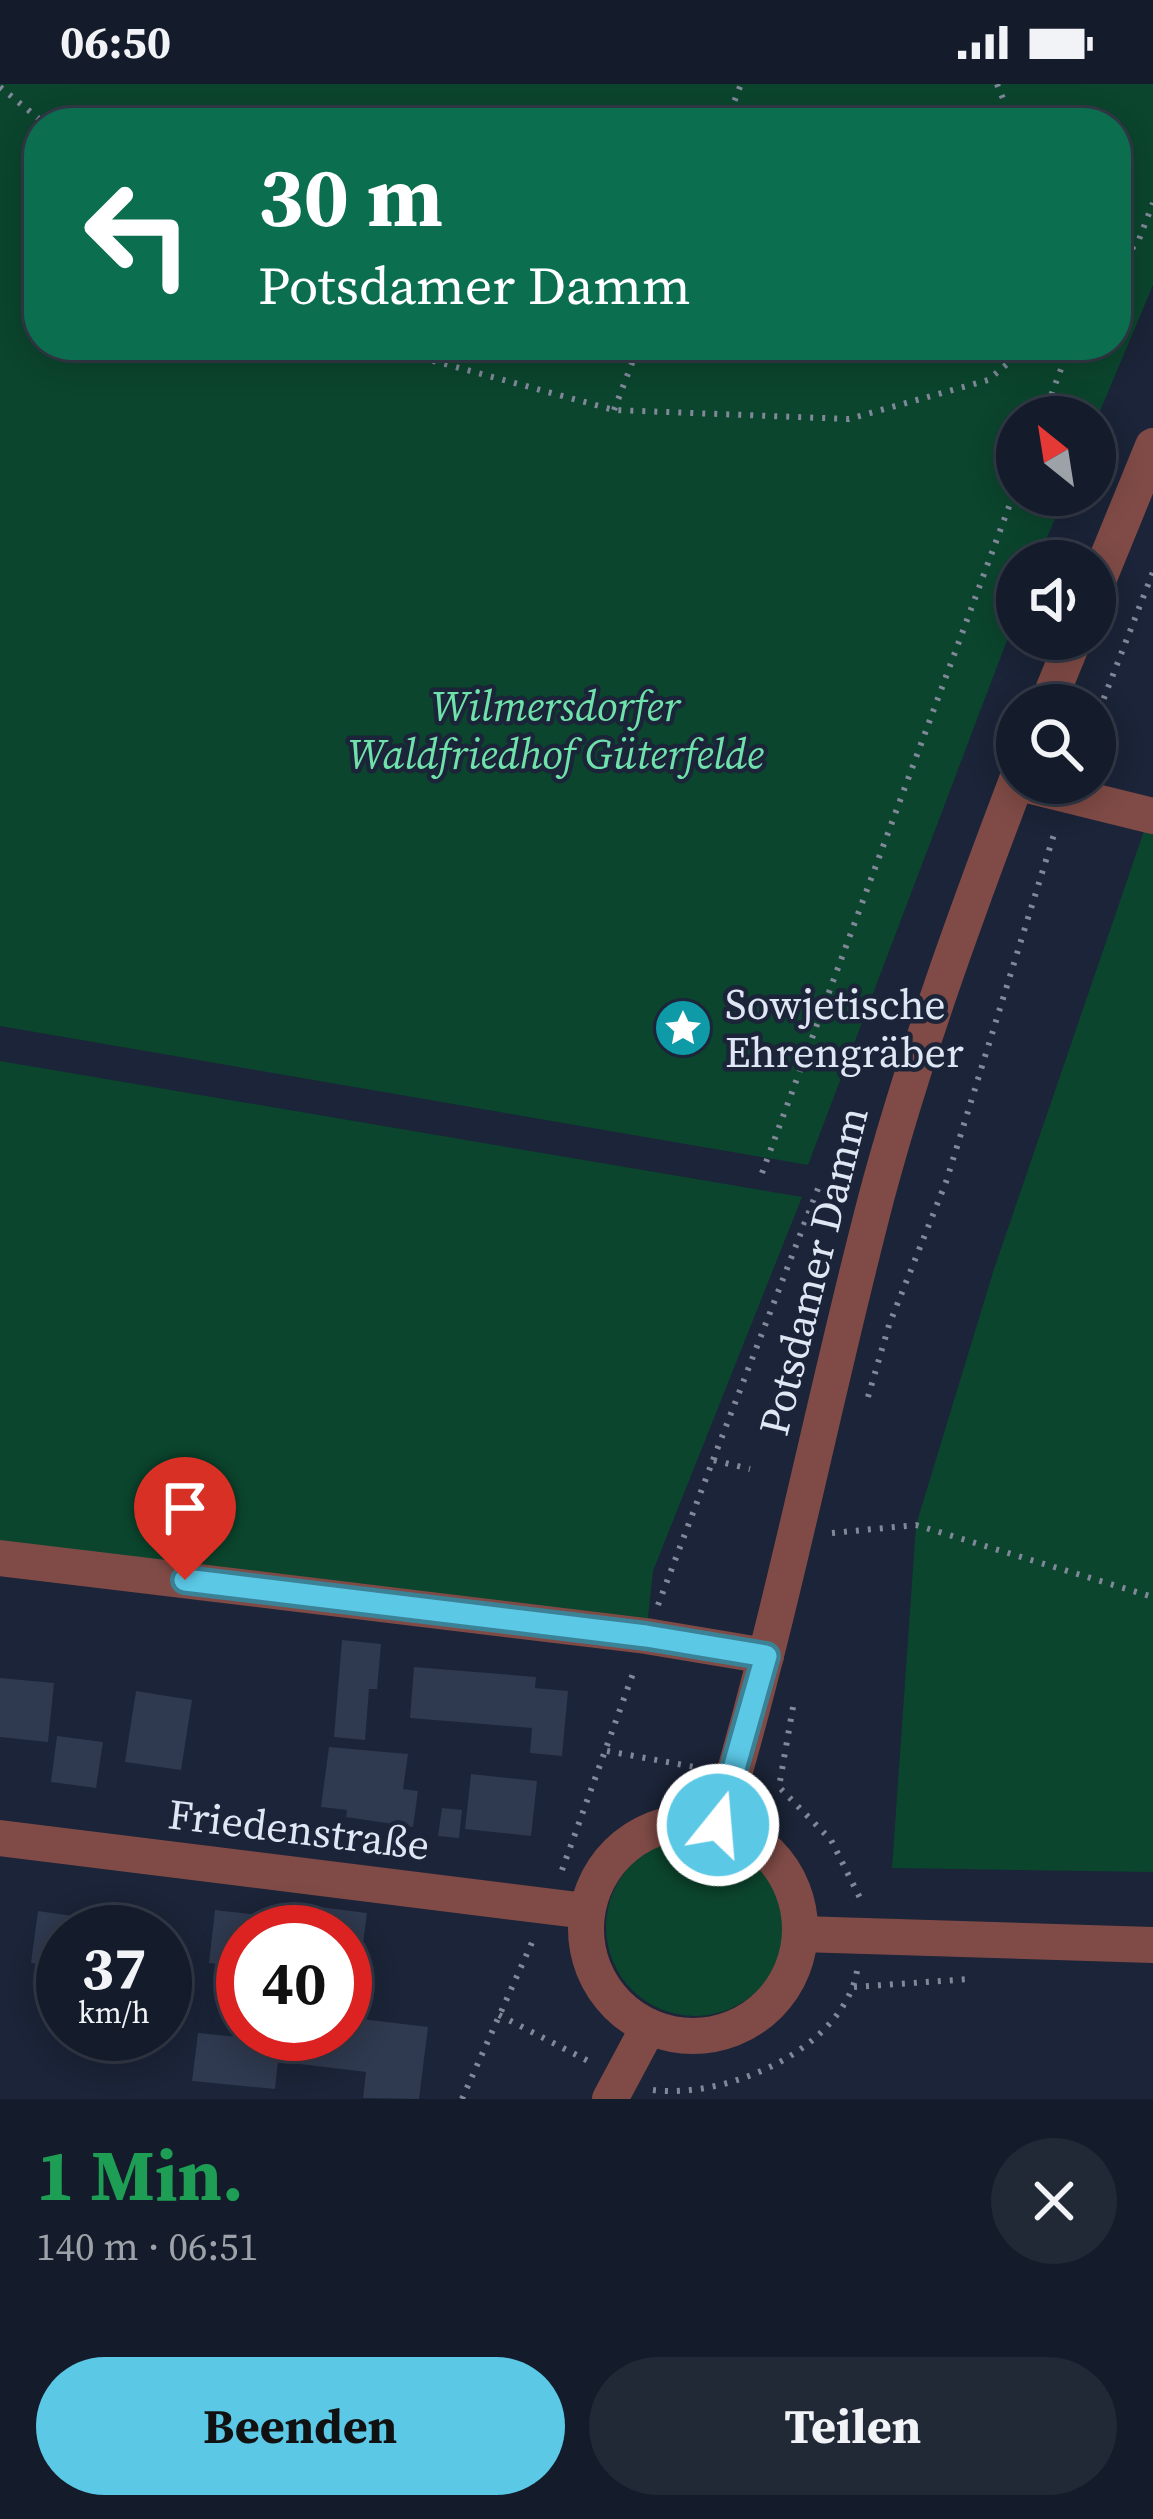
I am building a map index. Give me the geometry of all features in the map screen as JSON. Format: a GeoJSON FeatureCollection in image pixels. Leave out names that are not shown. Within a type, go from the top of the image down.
{"type":"FeatureCollection","features":[{"type":"Feature","properties":{"kind":"street"},"geometry":{"type":"LineString","coordinates":[[1115,540],[1153,446]]}},
{"type":"Feature","properties":{"kind":"street","name":"Potsdamer Damm"},"geometry":{"type":"LineString","coordinates":[[718,1825],[766,1656],[903,1102],[935,999],[1009,804]]}},
{"type":"Feature","properties":{"kind":"street"},"geometry":{"type":"LineString","coordinates":[[1094,804],[1153,816]]}},
{"type":"Feature","properties":{"kind":"street"},"geometry":{"type":"LineString","coordinates":[[0,1558],[646,1636],[766,1656]]}},
{"type":"Feature","properties":{"kind":"street"},"geometry":{"type":"LineString","coordinates":[[683,1822],[718,1825],[746,1836],[770,1854],[788,1877],[801,1934],[793,1968],[775,1998],[749,2021],[716,2034],[682,2037],[648,2028],[618,2008],[597,1980],[586,1946],[586,1911],[598,1878],[620,1850],[649,1831],[683,1822]]}},
{"type":"Feature","properties":{"kind":"street","name":"Friedenstraße"},"geometry":{"type":"LineString","coordinates":[[0,1838],[586,1911]]}},
{"type":"Feature","properties":{"kind":"street"},"geometry":{"type":"LineString","coordinates":[[801,1934],[1153,1945]]}},
{"type":"Feature","properties":{"kind":"street"},"geometry":{"type":"LineString","coordinates":[[616,2088],[648,2028]]}},
{"type":"Feature","properties":{"kind":"path"},"geometry":{"type":"LineString","coordinates":[[0,87],[26,108]]}},
{"type":"Feature","properties":{"kind":"path"},"geometry":{"type":"LineString","coordinates":[[1131,250],[1153,203]]}},
{"type":"Feature","properties":{"kind":"path"},"geometry":{"type":"LineString","coordinates":[[430,360],[614,410],[849,418],[988,380],[1012,360]]}},
{"type":"Feature","properties":{"kind":"path"},"geometry":{"type":"LineString","coordinates":[[614,410],[633,360]]}},
{"type":"Feature","properties":{"kind":"path"},"geometry":{"type":"LineString","coordinates":[[1050,396],[1064,360]]}},
{"type":"Feature","properties":{"kind":"path"},"geometry":{"type":"LineString","coordinates":[[762,1173],[1006,516]]}},
{"type":"Feature","properties":{"kind":"path"},"geometry":{"type":"LineString","coordinates":[[1109,684],[1153,572]]}},
{"type":"Feature","properties":{"kind":"path"},"geometry":{"type":"LineString","coordinates":[[865,1408],[889,1325],[946,1182],[1063,804]]}},
{"type":"Feature","properties":{"kind":"path"},"geometry":{"type":"LineString","coordinates":[[499,2014],[616,2088],[671,2098],[743,2089],[794,2064],[854,1988],[864,1938],[861,1900],[831,1840],[779,1787],[606,1751],[819,1186]]}},
{"type":"Feature","properties":{"kind":"path"},"geometry":{"type":"LineString","coordinates":[[713,1460],[750,1469]]}},
{"type":"Feature","properties":{"kind":"path"},"geometry":{"type":"LineString","coordinates":[[835,1513],[829,1534],[916,1525],[1153,1597]]}},
{"type":"Feature","properties":{"kind":"path"},"geometry":{"type":"LineString","coordinates":[[779,1787],[794,1704]]}},
{"type":"Feature","properties":{"kind":"green space","name":"Wilmersdorfer Waldfriedhof Güterfelde"},"geometry":{"type":"Polygon","coordinates":[[[0,84],[1153,84],[1153,285],[1131,337],[1131,108],[24,108],[24,360],[1121,360],[1106,396],[996,396],[996,516],[1056,516],[1046,540],[996,540],[1000,660],[808,1165],[0,1026],[0,84]]]}},
{"type":"Feature","properties":{"kind":"green space"},"geometry":{"type":"Polygon","coordinates":[[[1146,825],[1153,826],[1153,1872],[892,1868],[916,1525],[994,1269],[1146,825]]]}},
{"type":"Feature","properties":{"kind":"green space"},"geometry":{"type":"Polygon","coordinates":[[[0,1061],[802,1197],[653,1571],[646,1636],[0,1558],[0,1061]]]}},
{"type":"Feature","properties":{"kind":"green space"},"geometry":{"type":"Polygon","coordinates":[[[695,1838],[729,1845],[758,1864],[777,1893],[784,1927],[777,1961],[758,1990],[729,2009],[695,2016],[661,2009],[632,1990],[613,1961],[606,1927],[613,1893],[632,1864],[661,1845],[695,1838]]]}},
{"type":"Feature","properties":{"kind":"building"},"geometry":{"type":"Polygon","coordinates":[[[342,1640],[381,1644],[377,1689],[369,1689],[365,1740],[334,1737],[342,1640]]]}},
{"type":"Feature","properties":{"kind":"building"},"geometry":{"type":"Polygon","coordinates":[[[414,1667],[536,1677],[535,1688],[568,1691],[562,1756],[530,1753],[532,1728],[410,1718],[414,1667]]]}},
{"type":"Feature","properties":{"kind":"building"},"geometry":{"type":"Polygon","coordinates":[[[0,1678],[54,1683],[48,1742],[0,1737],[0,1678]]]}},
{"type":"Feature","properties":{"kind":"building"},"geometry":{"type":"Polygon","coordinates":[[[136,1691],[192,1700],[181,1770],[125,1762],[136,1691]]]}},
{"type":"Feature","properties":{"kind":"building"},"geometry":{"type":"Polygon","coordinates":[[[57,1736],[103,1742],[96,1788],[51,1782],[57,1736]]]}},
{"type":"Feature","properties":{"kind":"building"},"geometry":{"type":"Polygon","coordinates":[[[329,1747],[408,1754],[403,1789],[418,1791],[413,1827],[346,1817],[347,1810],[321,1807],[329,1747]]]}},
{"type":"Feature","properties":{"kind":"building"},"geometry":{"type":"Polygon","coordinates":[[[471,1774],[537,1781],[531,1836],[465,1829],[471,1774]]]}},
{"type":"Feature","properties":{"kind":"building"},"geometry":{"type":"Polygon","coordinates":[[[442,1808],[462,1810],[459,1838],[438,1836],[442,1808]]]}},
{"type":"Feature","properties":{"kind":"building"},"geometry":{"type":"Polygon","coordinates":[[[215,1910],[216,1910],[216,1964],[209,1963],[215,1910]]]}},
{"type":"Feature","properties":{"kind":"building"},"geometry":{"type":"Polygon","coordinates":[[[36,1926],[36,1964],[31,1963],[36,1926]]]}},
{"type":"Feature","properties":{"kind":"building"},"geometry":{"type":"Polygon","coordinates":[[[372,2020],[428,2027],[419,2099],[363,2098],[366,2072],[300,2064],[372,2061],[372,2020]]]}},
{"type":"Feature","properties":{"kind":"building"},"geometry":{"type":"Polygon","coordinates":[[[198,2033],[216,2035],[216,2061],[278,2061],[275,2089],[192,2081],[198,2033]]]}},
{"type":"Feature","properties":{"kind":"place","name":"Sowjetische Ehrengräber"},"geometry":{"type":"Point","coordinates":[683,1028]}},
{"type":"Feature","properties":{"kind":"route"},"geometry":{"type":"LineString","coordinates":[[185,1580],[646,1636],[766,1656],[718,1825]]}}]}
